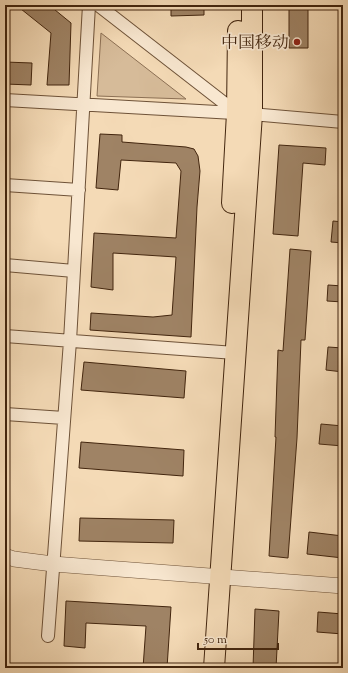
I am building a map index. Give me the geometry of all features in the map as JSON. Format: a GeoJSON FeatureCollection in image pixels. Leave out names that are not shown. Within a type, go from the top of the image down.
{"type":"FeatureCollection","features":[{"type":"Feature","properties":{"kind":"highway"},"geometry":{"type":"LineString","coordinates":[[239,5],[245,113]]}},
{"type":"Feature","properties":{"kind":"highway"},"geometry":{"type":"LineString","coordinates":[[214,668],[214,576],[252,5]]}},
{"type":"Feature","properties":{"kind":"highway"},"geometry":{"type":"LineString","coordinates":[[201,668],[214,576]]}},
{"type":"Feature","properties":{"kind":"street"},"geometry":{"type":"LineString","coordinates":[[48,636],[70,341],[89,5]]}},
{"type":"Feature","properties":{"kind":"street"},"geometry":{"type":"LineString","coordinates":[[98,5],[245,113]]}},
{"type":"Feature","properties":{"kind":"street"},"geometry":{"type":"LineString","coordinates":[[5,100],[245,113],[343,122]]}},
{"type":"Feature","properties":{"kind":"street"},"geometry":{"type":"LineString","coordinates":[[5,185],[79,190]]}},
{"type":"Feature","properties":{"kind":"street"},"geometry":{"type":"LineString","coordinates":[[5,265],[74,271]]}},
{"type":"Feature","properties":{"kind":"street"},"geometry":{"type":"LineString","coordinates":[[5,336],[229,353]]}},
{"type":"Feature","properties":{"kind":"street"},"geometry":{"type":"LineString","coordinates":[[5,414],[64,418]]}},
{"type":"Feature","properties":{"kind":"street"},"geometry":{"type":"LineString","coordinates":[[5,556],[14,559],[54,564],[343,586]]}},
{"type":"Feature","properties":{"kind":"shaded area"},"geometry":{"type":"Polygon","coordinates":[[[101,33],[186,99],[97,96],[101,33]]]}},
{"type":"Feature","properties":{"kind":"building"},"geometry":{"type":"Polygon","coordinates":[[[16,5],[49,5],[71,23],[69,85],[47,85],[51,33],[16,5]]]}},
{"type":"Feature","properties":{"kind":"building"},"geometry":{"type":"Polygon","coordinates":[[[171,5],[204,5],[204,15],[171,16],[171,5]]]}},
{"type":"Feature","properties":{"kind":"building"},"geometry":{"type":"Polygon","coordinates":[[[289,5],[308,5],[308,48],[289,48],[289,5]]]}},
{"type":"Feature","properties":{"kind":"building"},"geometry":{"type":"Polygon","coordinates":[[[5,62],[32,63],[31,85],[5,84],[5,62]]]}},
{"type":"Feature","properties":{"kind":"building"},"geometry":{"type":"Polygon","coordinates":[[[100,134],[122,135],[122,142],[186,147],[194,149],[198,156],[200,171],[191,337],[90,330],[91,313],[153,317],[172,315],[176,257],[113,253],[113,290],[91,287],[94,233],[176,238],[181,171],[176,163],[121,160],[118,190],[96,188],[100,134]]]}},
{"type":"Feature","properties":{"kind":"building"},"geometry":{"type":"Polygon","coordinates":[[[279,145],[326,148],[325,165],[303,163],[298,236],[273,234],[279,145]]]}},
{"type":"Feature","properties":{"kind":"building"},"geometry":{"type":"Polygon","coordinates":[[[333,221],[343,222],[343,243],[331,242],[333,221]]]}},
{"type":"Feature","properties":{"kind":"building"},"geometry":{"type":"Polygon","coordinates":[[[290,249],[311,251],[305,340],[301,340],[297,438],[288,558],[269,556],[276,437],[278,350],[283,351],[290,249]]]}},
{"type":"Feature","properties":{"kind":"building"},"geometry":{"type":"Polygon","coordinates":[[[328,285],[343,286],[343,302],[327,301],[328,285]]]}},
{"type":"Feature","properties":{"kind":"building"},"geometry":{"type":"Polygon","coordinates":[[[328,347],[343,348],[343,372],[326,370],[328,347]]]}},
{"type":"Feature","properties":{"kind":"building"},"geometry":{"type":"Polygon","coordinates":[[[84,362],[186,371],[184,398],[81,390],[84,362]]]}},
{"type":"Feature","properties":{"kind":"building"},"geometry":{"type":"Polygon","coordinates":[[[321,424],[343,426],[343,446],[319,444],[321,424]]]}},
{"type":"Feature","properties":{"kind":"building"},"geometry":{"type":"Polygon","coordinates":[[[81,442],[184,450],[183,476],[79,468],[81,442]]]}},
{"type":"Feature","properties":{"kind":"building"},"geometry":{"type":"Polygon","coordinates":[[[80,518],[174,520],[173,543],[79,541],[80,518]]]}},
{"type":"Feature","properties":{"kind":"building"},"geometry":{"type":"Polygon","coordinates":[[[309,532],[343,536],[343,558],[307,554],[309,532]]]}},
{"type":"Feature","properties":{"kind":"building"},"geometry":{"type":"Polygon","coordinates":[[[66,601],[171,607],[167,668],[143,668],[146,626],[86,623],[85,648],[64,646],[66,601]]]}},
{"type":"Feature","properties":{"kind":"building"},"geometry":{"type":"Polygon","coordinates":[[[255,609],[279,611],[276,668],[253,668],[255,609]]]}},
{"type":"Feature","properties":{"kind":"building"},"geometry":{"type":"Polygon","coordinates":[[[318,612],[343,614],[343,634],[317,632],[318,612]]]}},
{"type":"Feature","properties":{"kind":"place","name":"中国移动"},"geometry":{"type":"Point","coordinates":[297,42]}}]}
